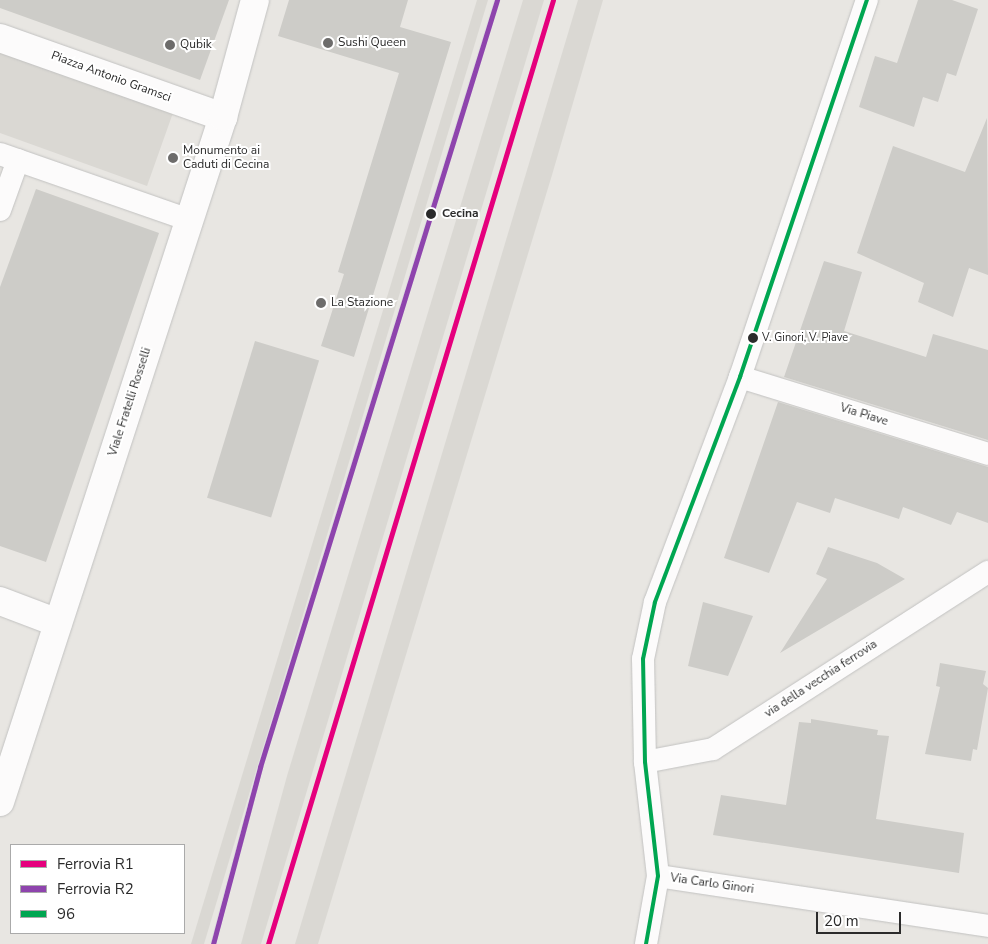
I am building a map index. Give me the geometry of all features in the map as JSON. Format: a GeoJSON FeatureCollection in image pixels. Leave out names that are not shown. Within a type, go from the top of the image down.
{"type":"FeatureCollection","features":[{"type":"Feature","properties":{"kind":"street","name":"Viale Fratelli Rosselli"},"geometry":{"type":"LineString","coordinates":[[0,802],[5,770],[58,623],[223,117],[256,0]]}},
{"type":"Feature","properties":{"kind":"street","name":"Via Carlo Ginori"},"geometry":{"type":"LineString","coordinates":[[867,0],[740,377],[655,602],[643,659],[646,762],[658,876],[988,926]]}},
{"type":"Feature","properties":{"kind":"street","name":"Piazza Antonio Gramsci"},"geometry":{"type":"LineString","coordinates":[[0,38],[223,117]]}},
{"type":"Feature","properties":{"kind":"street"},"geometry":{"type":"LineString","coordinates":[[0,210],[9,157],[189,220]]}},
{"type":"Feature","properties":{"kind":"street","name":"Via Piave"},"geometry":{"type":"LineString","coordinates":[[740,377],[988,454]]}},
{"type":"Feature","properties":{"kind":"street","name":"via della vecchia ferrovia"},"geometry":{"type":"LineString","coordinates":[[646,762],[713,749],[988,572]]}},
{"type":"Feature","properties":{"kind":"street"},"geometry":{"type":"LineString","coordinates":[[0,601],[58,623]]}},
{"type":"Feature","properties":{"kind":"street"},"geometry":{"type":"LineString","coordinates":[[646,944],[658,876]]}},
{"type":"Feature","properties":{"kind":"shaded area"},"geometry":{"type":"Polygon","coordinates":[[[477,0],[488,0],[204,944],[191,944],[477,0]]]}},
{"type":"Feature","properties":{"kind":"shaded area"},"geometry":{"type":"Polygon","coordinates":[[[523,0],[544,0],[261,944],[241,944],[287,776],[523,0]]]}},
{"type":"Feature","properties":{"kind":"shaded area"},"geometry":{"type":"Polygon","coordinates":[[[578,0],[603,0],[552,175],[318,944],[295,944],[578,0]]]}},
{"type":"Feature","properties":{"kind":"shaded area"},"geometry":{"type":"Polygon","coordinates":[[[0,47],[174,110],[147,186],[0,133],[0,47]]]}},
{"type":"Feature","properties":{"kind":"building"},"geometry":{"type":"Polygon","coordinates":[[[0,0],[229,0],[200,80],[0,8],[0,0]]]}},
{"type":"Feature","properties":{"kind":"building"},"geometry":{"type":"Polygon","coordinates":[[[289,0],[408,0],[400,27],[451,42],[354,357],[321,346],[344,274],[338,272],[399,73],[278,36],[289,0]]]}},
{"type":"Feature","properties":{"kind":"building"},"geometry":{"type":"Polygon","coordinates":[[[918,0],[952,0],[978,9],[956,76],[947,73],[938,102],[923,97],[914,127],[859,107],[875,56],[897,63],[918,0]]]}},
{"type":"Feature","properties":{"kind":"building"},"geometry":{"type":"Polygon","coordinates":[[[987,118],[988,275],[969,268],[953,317],[918,302],[924,283],[857,253],[893,146],[965,172],[987,118]]]}},
{"type":"Feature","properties":{"kind":"building"},"geometry":{"type":"Polygon","coordinates":[[[36,189],[159,233],[46,562],[0,546],[0,287],[36,189]]]}},
{"type":"Feature","properties":{"kind":"building"},"geometry":{"type":"Polygon","coordinates":[[[824,261],[862,272],[844,331],[926,357],[933,334],[988,350],[988,440],[784,377],[824,261]]]}},
{"type":"Feature","properties":{"kind":"building"},"geometry":{"type":"Polygon","coordinates":[[[255,341],[319,361],[271,517],[207,498],[255,341]]]}},
{"type":"Feature","properties":{"kind":"building"},"geometry":{"type":"Polygon","coordinates":[[[778,402],[988,467],[988,523],[957,512],[951,525],[903,507],[899,519],[835,498],[830,513],[797,502],[769,573],[724,558],[778,402]]]}},
{"type":"Feature","properties":{"kind":"building"},"geometry":{"type":"Polygon","coordinates":[[[828,547],[877,563],[905,579],[780,653],[827,579],[816,574],[828,547]]]}},
{"type":"Feature","properties":{"kind":"building"},"geometry":{"type":"Polygon","coordinates":[[[703,602],[753,616],[728,676],[688,666],[703,602]]]}},
{"type":"Feature","properties":{"kind":"building"},"geometry":{"type":"Polygon","coordinates":[[[940,663],[986,671],[983,684],[988,688],[977,750],[973,749],[971,761],[925,754],[940,687],[936,686],[940,663]]]}},
{"type":"Feature","properties":{"kind":"building"},"geometry":{"type":"Polygon","coordinates":[[[811,719],[878,730],[877,735],[889,736],[876,819],[964,833],[959,873],[713,835],[721,795],[786,805],[799,722],[811,723],[811,719]]]}},
{"type":"Feature","properties":{"kind":"railway"},"geometry":{"type":"LineString","coordinates":[[213,944],[260,767],[497,0]]}},
{"type":"Feature","properties":{"kind":"rail line","name":"R2"},"geometry":{"type":"LineString","coordinates":[[213,944],[260,767],[497,0]]}},
{"type":"Feature","properties":{"kind":"rail line","name":"R1"},"geometry":{"type":"LineString","coordinates":[[268,944],[553,0]]}},
{"type":"Feature","properties":{"kind":"transit line","name":"96"},"geometry":{"type":"LineString","coordinates":[[646,944],[658,876],[645,762],[643,659],[655,602],[740,377],[867,0]]}},
{"type":"Feature","properties":{"kind":"place","name":"Sushi Queen"},"geometry":{"type":"Point","coordinates":[328,43]}},
{"type":"Feature","properties":{"kind":"place","name":"Qubik"},"geometry":{"type":"Point","coordinates":[170,45]}},
{"type":"Feature","properties":{"kind":"place","name":"Monumento ai Caduti di Cecina"},"geometry":{"type":"Point","coordinates":[173,158]}},
{"type":"Feature","properties":{"kind":"place","name":"Cecina"},"geometry":{"type":"Point","coordinates":[431,214]}},
{"type":"Feature","properties":{"kind":"place","name":"La Stazione"},"geometry":{"type":"Point","coordinates":[321,303]}},
{"type":"Feature","properties":{"kind":"place","name":"V. Ginori, V. Piave"},"geometry":{"type":"Point","coordinates":[753,338]}}]}
